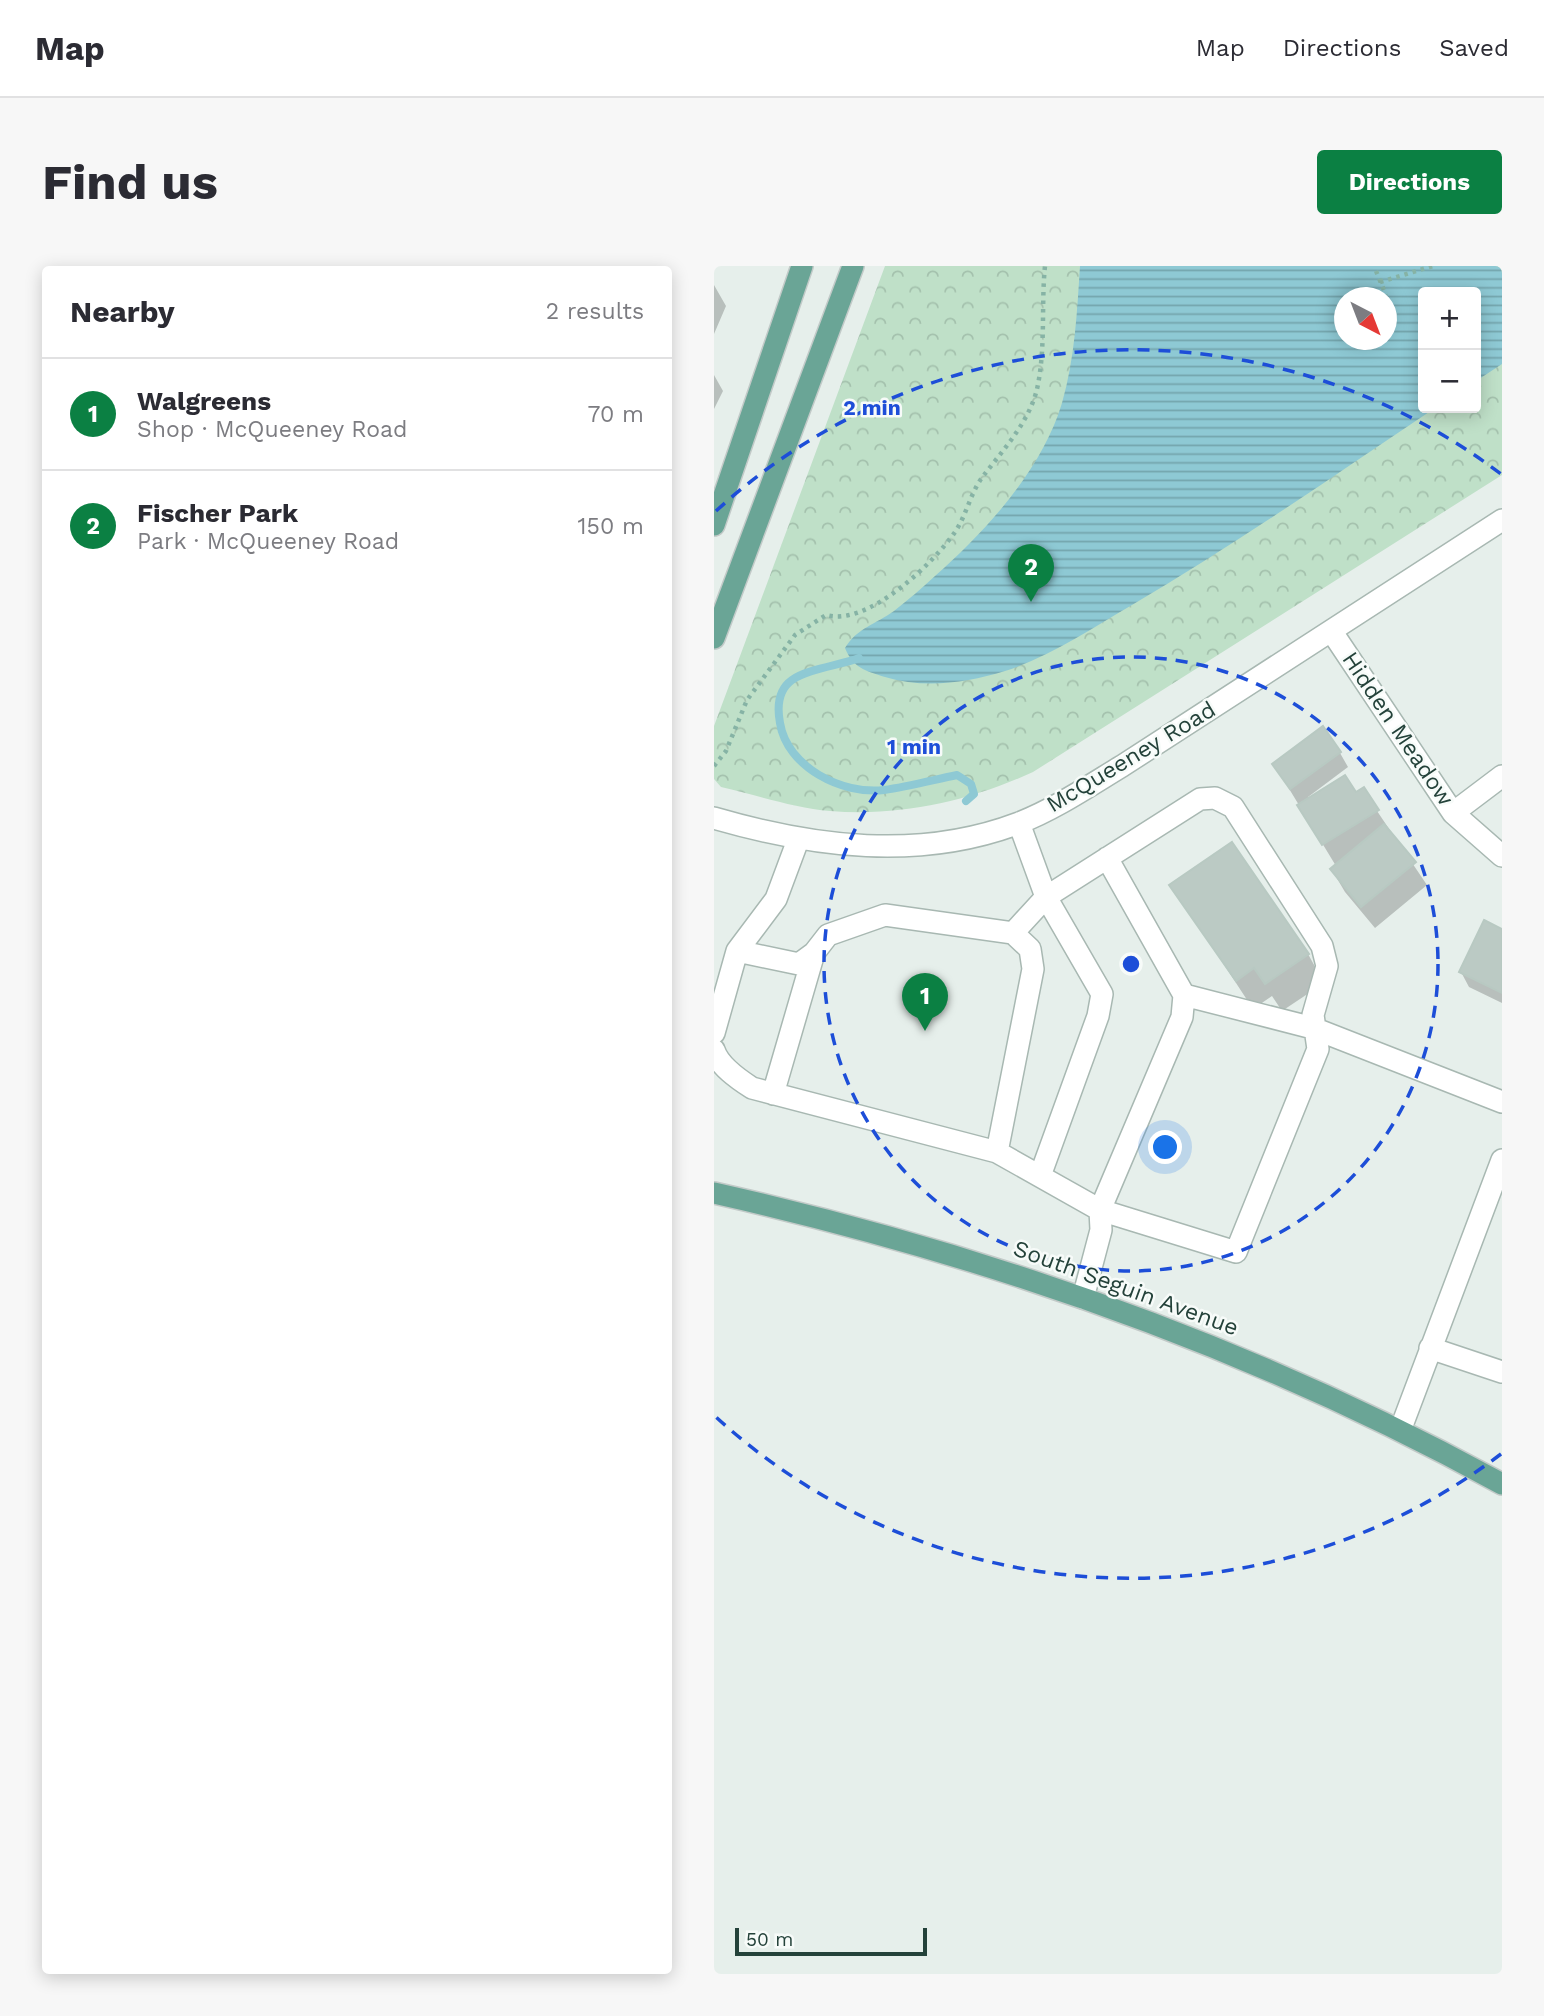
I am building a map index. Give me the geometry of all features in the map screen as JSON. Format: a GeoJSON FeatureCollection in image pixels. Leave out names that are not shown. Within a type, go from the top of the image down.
{"type":"FeatureCollection","features":[{"type":"Feature","properties":{"kind":"main road"},"geometry":{"type":"LineString","coordinates":[[714,525],[803,266]]}},
{"type":"Feature","properties":{"kind":"main road"},"geometry":{"type":"LineString","coordinates":[[714,638],[849,267]]}},
{"type":"Feature","properties":{"kind":"main road","name":"South Seguin Avenue"},"geometry":{"type":"LineString","coordinates":[[714,1193],[953,1255],[1083,1298],[1282,1374],[1401,1428],[1502,1484]]}},
{"type":"Feature","properties":{"kind":"street","name":"McQueeney Road"},"geometry":{"type":"LineString","coordinates":[[714,818],[798,840],[901,847],[971,837],[1019,823],[1086,788],[1502,520]]}},
{"type":"Feature","properties":{"kind":"street","name":"Hidden Meadow"},"geometry":{"type":"LineString","coordinates":[[1332,632],[1453,813],[1502,776]]}},
{"type":"Feature","properties":{"kind":"street"},"geometry":{"type":"LineString","coordinates":[[714,1050],[716,1056],[736,1077],[752,1088],[997,1152],[1100,1210],[1236,1252],[1318,1049],[1312,1015],[1328,966],[1322,946],[1233,807],[1215,798],[1200,799],[1046,897],[1013,933]]}},
{"type":"Feature","properties":{"kind":"street"},"geometry":{"type":"LineString","coordinates":[[1453,813],[1502,856]]}},
{"type":"Feature","properties":{"kind":"street"},"geometry":{"type":"LineString","coordinates":[[1019,823],[1046,897],[1102,994],[1098,1016],[1040,1176]]}},
{"type":"Feature","properties":{"kind":"street"},"geometry":{"type":"LineString","coordinates":[[714,1032],[737,951],[776,899],[798,840]]}},
{"type":"Feature","properties":{"kind":"street"},"geometry":{"type":"LineString","coordinates":[[1083,1298],[1101,1230],[1100,1210],[1182,1017],[1184,995],[1107,858]]}},
{"type":"Feature","properties":{"kind":"street"},"geometry":{"type":"LineString","coordinates":[[737,951],[799,964],[814,953],[828,935],[885,915],[1013,933],[1030,949],[1033,969],[997,1152]]}},
{"type":"Feature","properties":{"kind":"street"},"geometry":{"type":"LineString","coordinates":[[773,1094],[814,953]]}},
{"type":"Feature","properties":{"kind":"street"},"geometry":{"type":"LineString","coordinates":[[1184,995],[1313,1028],[1502,1102]]}},
{"type":"Feature","properties":{"kind":"street"},"geometry":{"type":"LineString","coordinates":[[1401,1428],[1502,1160]]}},
{"type":"Feature","properties":{"kind":"street"},"geometry":{"type":"LineString","coordinates":[[1430,1348],[1502,1372]]}},
{"type":"Feature","properties":{"kind":"path"},"geometry":{"type":"LineString","coordinates":[[714,766],[726,751],[747,700],[795,635],[815,619],[826,615],[836,618],[852,615],[886,597],[924,568],[956,530],[979,482],[1017,431],[1037,391],[1045,266]]}},
{"type":"Feature","properties":{"kind":"path"},"geometry":{"type":"LineString","coordinates":[[1380,282],[1433,266]]}},
{"type":"Feature","properties":{"kind":"path"},"geometry":{"type":"LineString","coordinates":[[1376,271],[1382,287]]}},
{"type":"Feature","properties":{"kind":"green space"},"geometry":{"type":"Polygon","coordinates":[[[885,266],[1502,266],[1502,475],[1033,772],[1009,782],[934,805],[882,812],[856,812],[789,804],[721,787],[714,779],[714,726],[885,266]]]}},
{"type":"Feature","properties":{"kind":"water"},"geometry":{"type":"Polygon","coordinates":[[[1080,266],[1502,266],[1502,364],[1481,378],[1481,287],[1418,287],[1418,413],[1428,413],[1171,582],[1070,641],[1005,671],[975,679],[930,684],[900,681],[861,668],[845,648],[850,641],[904,603],[974,539],[1010,498],[1041,452],[1062,403],[1075,335],[1080,266]]]}},
{"type":"Feature","properties":{"kind":"building"},"geometry":{"type":"Polygon","coordinates":[[[1323,726],[1341,752],[1290,789],[1272,764],[1323,726]]]}},
{"type":"Feature","properties":{"kind":"building"},"geometry":{"type":"Polygon","coordinates":[[[1345,775],[1356,792],[1364,787],[1379,810],[1322,845],[1297,805],[1345,775]]]}},
{"type":"Feature","properties":{"kind":"building"},"geometry":{"type":"Polygon","coordinates":[[[1384,824],[1416,862],[1361,907],[1330,869],[1384,824]]]}},
{"type":"Feature","properties":{"kind":"building"},"geometry":{"type":"Polygon","coordinates":[[[1232,842],[1309,954],[1265,984],[1254,968],[1236,981],[1169,885],[1232,842]]]}},
{"type":"Feature","properties":{"kind":"building"},"geometry":{"type":"Polygon","coordinates":[[[1484,920],[1502,929],[1502,993],[1459,972],[1484,920]]]}},
{"type":"Feature","properties":{"kind":"waterway"},"geometry":{"type":"LineString","coordinates":[[859,658],[806,673],[787,684],[780,699],[779,717],[785,739],[793,753],[819,775],[851,788],[893,789],[957,775],[971,784],[974,794],[966,801]]}},
{"type":"Feature","properties":{"kind":"place","name":"Fischer Park"},"geometry":{"type":"Point","coordinates":[1031,602]}},
{"type":"Feature","properties":{"kind":"place","name":"Walgreens"},"geometry":{"type":"Point","coordinates":[925,1031]}}]}
